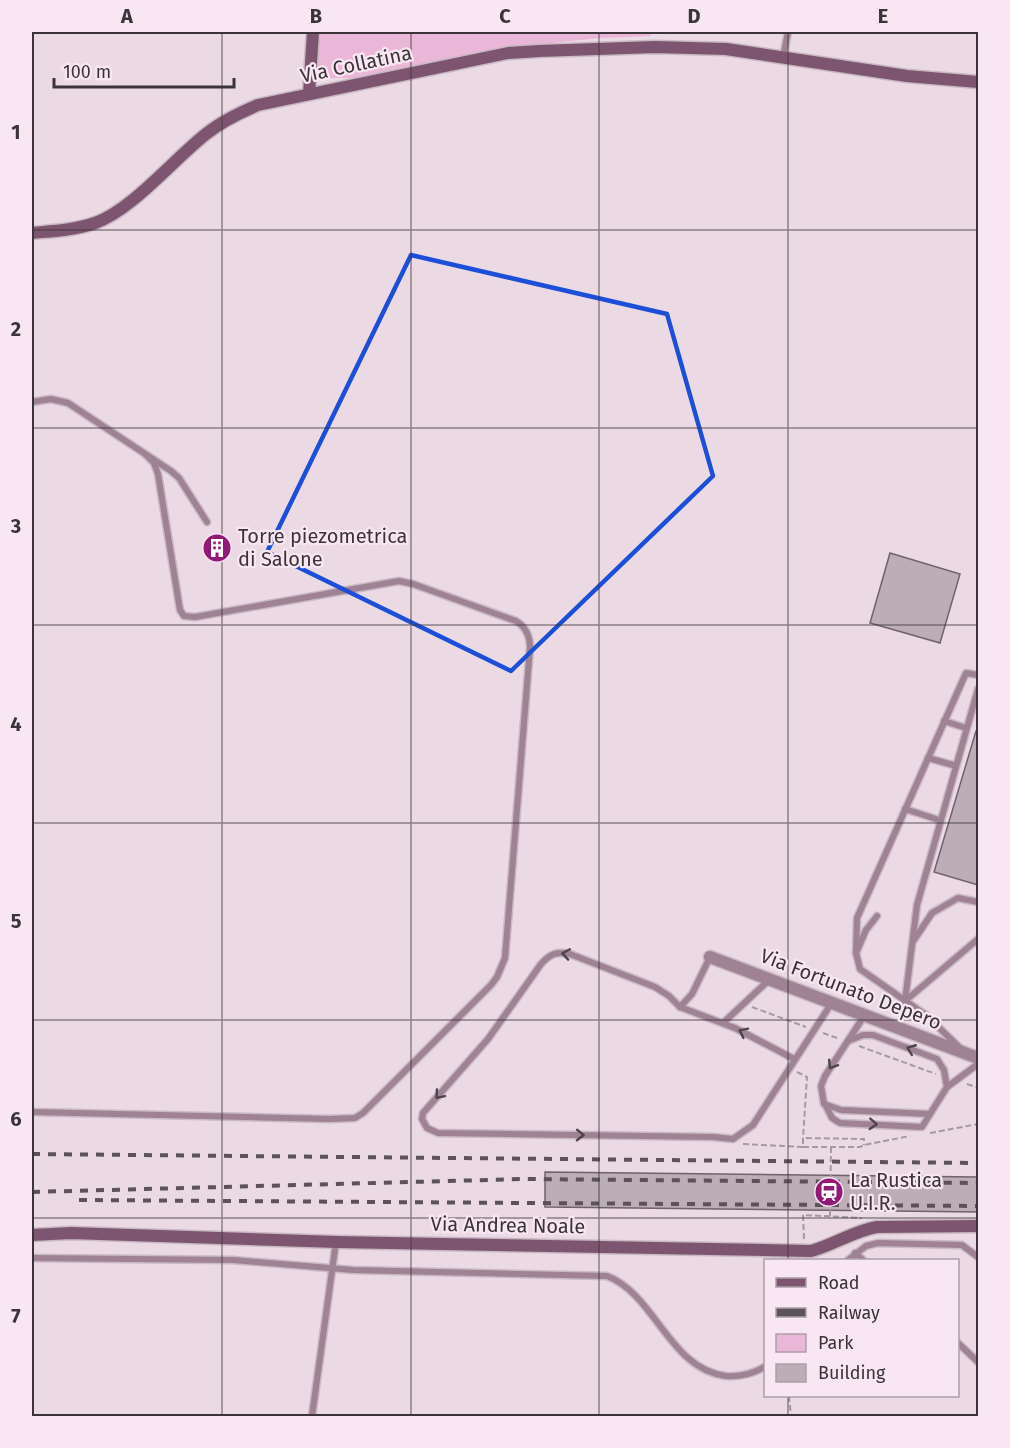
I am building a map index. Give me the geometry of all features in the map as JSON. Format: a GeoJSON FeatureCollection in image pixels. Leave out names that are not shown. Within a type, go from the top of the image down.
{"type":"FeatureCollection","features":[{"type":"Feature","properties":{"kind":"street"},"geometry":{"type":"LineString","coordinates":[[309,94],[313,32]]}},
{"type":"Feature","properties":{"kind":"street","name":"Via Collatina"},"geometry":{"type":"LineString","coordinates":[[32,233],[61,231],[96,223],[119,210],[204,135],[224,120],[258,105],[508,53],[655,47],[726,49],[907,76],[978,82]]}},
{"type":"Feature","properties":{"kind":"street","name":"Via Fortunato Depero"},"geometry":{"type":"LineString","coordinates":[[710,957],[973,1056]]}},
{"type":"Feature","properties":{"kind":"street","name":"Via Andrea Noale"},"geometry":{"type":"LineString","coordinates":[[32,1235],[71,1233],[807,1255],[861,1230],[877,1227],[978,1226]]}},
{"type":"Feature","properties":{"kind":"lane"},"geometry":{"type":"LineString","coordinates":[[782,58],[788,32]]}},
{"type":"Feature","properties":{"kind":"lane"},"geometry":{"type":"LineString","coordinates":[[32,402],[51,399],[68,403],[146,455],[179,478],[207,522]]}},
{"type":"Feature","properties":{"kind":"lane"},"geometry":{"type":"LineString","coordinates":[[32,1112],[355,1118],[363,1113],[491,985],[505,958],[530,648],[526,629],[516,621],[399,581],[195,618],[184,616],[180,610],[158,474],[154,464],[146,455]]}},
{"type":"Feature","properties":{"kind":"lane"},"geometry":{"type":"LineString","coordinates":[[973,1056],[927,1016],[860,969],[856,953],[857,918],[966,674],[978,675]]}},
{"type":"Feature","properties":{"kind":"lane"},"geometry":{"type":"LineString","coordinates":[[905,1001],[916,905],[978,689]]}},
{"type":"Feature","properties":{"kind":"lane"},"geometry":{"type":"LineString","coordinates":[[944,721],[963,727]]}},
{"type":"Feature","properties":{"kind":"lane"},"geometry":{"type":"LineString","coordinates":[[928,758],[952,765]]}},
{"type":"Feature","properties":{"kind":"lane"},"geometry":{"type":"LineString","coordinates":[[905,809],[936,819]]}},
{"type":"Feature","properties":{"kind":"lane"},"geometry":{"type":"LineString","coordinates":[[912,944],[932,913],[958,898],[978,902]]}},
{"type":"Feature","properties":{"kind":"lane"},"geometry":{"type":"LineString","coordinates":[[856,953],[866,930],[877,916]]}},
{"type":"Feature","properties":{"kind":"lane"},"geometry":{"type":"LineString","coordinates":[[905,1001],[978,939]]}},
{"type":"Feature","properties":{"kind":"lane"},"geometry":{"type":"LineString","coordinates":[[794,1059],[723,1023],[680,1007],[655,987],[570,954],[554,953],[542,964],[488,1040],[423,1113],[423,1123],[429,1130],[438,1133],[733,1139],[753,1125],[831,1004]]}},
{"type":"Feature","properties":{"kind":"lane"},"geometry":{"type":"LineString","coordinates":[[680,1007],[692,994],[710,957]]}},
{"type":"Feature","properties":{"kind":"lane"},"geometry":{"type":"LineString","coordinates":[[723,1023],[769,979]]}},
{"type":"Feature","properties":{"kind":"lane"},"geometry":{"type":"LineString","coordinates":[[864,1016],[846,1041],[821,1086],[824,1104],[832,1118],[840,1123],[922,1127],[947,1087],[978,1064]]}},
{"type":"Feature","properties":{"kind":"lane"},"geometry":{"type":"LineString","coordinates":[[846,1041],[863,1035],[873,1035],[937,1059],[944,1070],[947,1087]]}},
{"type":"Feature","properties":{"kind":"lane"},"geometry":{"type":"LineString","coordinates":[[824,1104],[841,1110],[930,1114]]}},
{"type":"Feature","properties":{"kind":"lane"},"geometry":{"type":"LineString","coordinates":[[312,1416],[337,1242]]}},
{"type":"Feature","properties":{"kind":"lane"},"geometry":{"type":"LineString","coordinates":[[849,1259],[866,1246],[878,1243],[962,1245],[978,1257]]}},
{"type":"Feature","properties":{"kind":"lane"},"geometry":{"type":"LineString","coordinates":[[855,1253],[862,1259]]}},
{"type":"Feature","properties":{"kind":"lane"},"geometry":{"type":"LineString","coordinates":[[32,1258],[233,1260],[333,1269],[607,1276],[619,1281],[631,1291],[675,1345],[695,1364],[715,1374],[733,1377],[754,1373],[764,1367]]}},
{"type":"Feature","properties":{"kind":"lane"},"geometry":{"type":"LineString","coordinates":[[959,1345],[978,1362]]}},
{"type":"Feature","properties":{"kind":"path"},"geometry":{"type":"LineString","coordinates":[[789,1068],[807,1077],[803,1147]]}},
{"type":"Feature","properties":{"kind":"path"},"geometry":{"type":"LineString","coordinates":[[733,1139],[733,1144],[803,1147],[860,1147],[864,1145],[864,1139],[803,1138]]}},
{"type":"Feature","properties":{"kind":"path"},"geometry":{"type":"LineString","coordinates":[[830,1216],[831,1147]]}},
{"type":"Feature","properties":{"kind":"path"},"geometry":{"type":"LineString","coordinates":[[830,1202],[844,1194]]}},
{"type":"Feature","properties":{"kind":"path"},"geometry":{"type":"LineString","coordinates":[[819,1196],[830,1202]]}},
{"type":"Feature","properties":{"kind":"path"},"geometry":{"type":"LineString","coordinates":[[807,1255],[802,1215],[859,1216]]}},
{"type":"Feature","properties":{"kind":"path"},"geometry":{"type":"LineString","coordinates":[[789,1397],[791,1416]]}},
{"type":"Feature","properties":{"kind":"highlighted area"},"geometry":{"type":"Polygon","coordinates":[[[411,255],[667,314],[713,476],[511,671],[267,552],[411,255]]]}},
{"type":"Feature","properties":{"kind":"green space"},"geometry":{"type":"Polygon","coordinates":[[[320,32],[646,32],[652,36],[600,38],[502,48],[360,78],[324,78],[317,64],[320,32]]]}},
{"type":"Feature","properties":{"kind":"building","name":"Torre piezometrica di Salone"},"geometry":{"type":"Polygon","coordinates":[[[220,540],[226,546],[223,554],[215,556],[209,549],[211,542],[220,540]]]}},
{"type":"Feature","properties":{"kind":"building"},"geometry":{"type":"Polygon","coordinates":[[[890,553],[960,574],[940,643],[870,623],[890,553]]]}},
{"type":"Feature","properties":{"kind":"building"},"geometry":{"type":"Polygon","coordinates":[[[976,731],[978,731],[978,885],[934,872],[976,731]]]}},
{"type":"Feature","properties":{"kind":"building"},"geometry":{"type":"Polygon","coordinates":[[[545,1172],[978,1177],[978,1212],[545,1207],[545,1172]]]}},
{"type":"Feature","properties":{"kind":"railway"},"geometry":{"type":"LineString","coordinates":[[32,1154],[978,1163]]}},
{"type":"Feature","properties":{"kind":"railway"},"geometry":{"type":"LineString","coordinates":[[32,1192],[524,1179],[978,1183]]}},
{"type":"Feature","properties":{"kind":"railway"},"geometry":{"type":"LineString","coordinates":[[79,1200],[978,1206]]}},
{"type":"Feature","properties":{"kind":"place","name":"Torre piezometrica di Salone"},"geometry":{"type":"Point","coordinates":[217,548]}},
{"type":"Feature","properties":{"kind":"place","name":"La Rustica U.I.R."},"geometry":{"type":"Point","coordinates":[829,1192]}}]}
